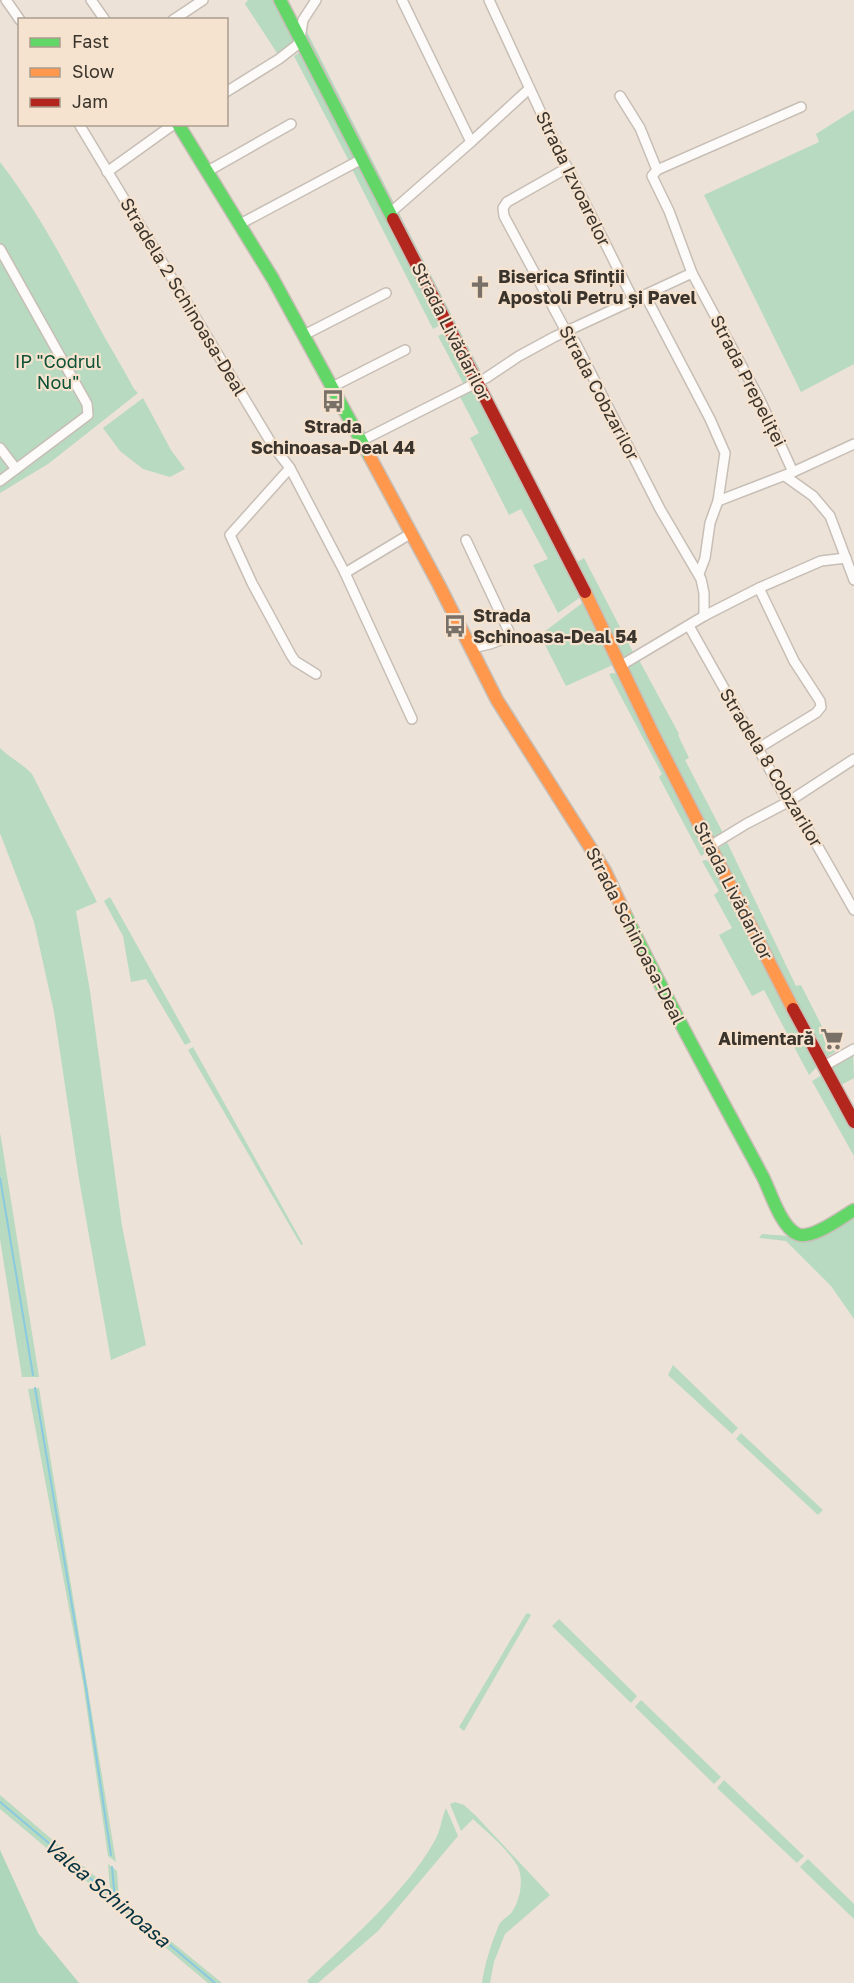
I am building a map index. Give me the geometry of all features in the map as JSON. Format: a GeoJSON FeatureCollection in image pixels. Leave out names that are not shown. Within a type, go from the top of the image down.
{"type":"FeatureCollection","features":[{"type":"Feature","properties":{"kind":"street"},"geometry":{"type":"LineString","coordinates":[[6,0],[19,18]]}},
{"type":"Feature","properties":{"kind":"street"},"geometry":{"type":"LineString","coordinates":[[91,0],[104,18]]}},
{"type":"Feature","properties":{"kind":"street"},"geometry":{"type":"LineString","coordinates":[[176,18],[203,0]]}},
{"type":"Feature","properties":{"kind":"street","name":"Strada Livădarilor"},"geometry":{"type":"LineString","coordinates":[[280,0],[477,382],[791,1006],[853,1116]]}},
{"type":"Feature","properties":{"kind":"street"},"geometry":{"type":"LineString","coordinates":[[228,91],[297,45],[303,20],[316,0]]}},
{"type":"Feature","properties":{"kind":"street"},"geometry":{"type":"LineString","coordinates":[[390,213],[471,142],[402,0]]}},
{"type":"Feature","properties":{"kind":"street","name":"Strada Izvoarelor"},"geometry":{"type":"LineString","coordinates":[[489,0],[567,168],[634,301]]}},
{"type":"Feature","properties":{"kind":"street","name":"Strada Izvoarelor"},"geometry":{"type":"LineString","coordinates":[[471,142],[529,89]]}},
{"type":"Feature","properties":{"kind":"street","name":"Strada Prepeliței"},"geometry":{"type":"LineString","coordinates":[[620,96],[640,128],[657,170],[652,176],[669,211],[692,273],[760,400],[789,474],[813,496],[830,516],[854,580]]}},
{"type":"Feature","properties":{"kind":"street"},"geometry":{"type":"LineString","coordinates":[[657,170],[801,107]]}},
{"type":"Feature","properties":{"kind":"street"},"geometry":{"type":"LineString","coordinates":[[207,171],[291,124]]}},
{"type":"Feature","properties":{"kind":"street","name":"Stradela 2 Schinoasa-Deal"},"geometry":{"type":"LineString","coordinates":[[80,126],[273,446],[290,468],[345,573],[412,719]]}},
{"type":"Feature","properties":{"kind":"street","name":"Strada Schinoasa-Deal"},"geometry":{"type":"LineString","coordinates":[[107,172],[173,126]]}},
{"type":"Feature","properties":{"kind":"street","name":"Strada Schinoasa-Deal"},"geometry":{"type":"LineString","coordinates":[[177,126],[240,224],[304,335],[472,648],[497,700],[605,871],[648,962],[765,1181],[788,1229],[800,1236],[813,1234],[854,1210]]}},
{"type":"Feature","properties":{"kind":"street"},"geometry":{"type":"LineString","coordinates":[[240,224],[362,159]]}},
{"type":"Feature","properties":{"kind":"street","name":"Strada Cobzarilor"},"geometry":{"type":"LineString","coordinates":[[567,168],[507,202],[503,212],[567,333],[575,342],[660,509],[699,574],[704,593],[704,616]]}},
{"type":"Feature","properties":{"kind":"street"},"geometry":{"type":"LineString","coordinates":[[0,249],[87,404],[89,412],[60,437],[0,481]]}},
{"type":"Feature","properties":{"kind":"street"},"geometry":{"type":"LineString","coordinates":[[361,441],[477,382],[554,337],[567,333],[692,273]]}},
{"type":"Feature","properties":{"kind":"street"},"geometry":{"type":"LineString","coordinates":[[304,335],[386,293]]}},
{"type":"Feature","properties":{"kind":"street"},"geometry":{"type":"LineString","coordinates":[[645,295],[724,447],[725,460],[718,501],[710,523],[705,558],[699,574]]}},
{"type":"Feature","properties":{"kind":"street"},"geometry":{"type":"LineString","coordinates":[[332,387],[405,350]]}},
{"type":"Feature","properties":{"kind":"street"},"geometry":{"type":"LineString","coordinates":[[718,501],[789,474],[854,444]]}},
{"type":"Feature","properties":{"kind":"street"},"geometry":{"type":"LineString","coordinates":[[0,448],[16,469]]}},
{"type":"Feature","properties":{"kind":"street"},"geometry":{"type":"LineString","coordinates":[[290,468],[230,535],[252,583],[291,655],[295,661],[316,674]]}},
{"type":"Feature","properties":{"kind":"street"},"geometry":{"type":"LineString","coordinates":[[345,573],[410,534]]}},
{"type":"Feature","properties":{"kind":"street"},"geometry":{"type":"LineString","coordinates":[[466,540],[511,636],[472,648]]}},
{"type":"Feature","properties":{"kind":"street"},"geometry":{"type":"LineString","coordinates":[[620,666],[704,616],[759,588],[821,561],[846,558]]}},
{"type":"Feature","properties":{"kind":"street"},"geometry":{"type":"LineString","coordinates":[[757,749],[819,712],[821,707],[820,701],[794,661],[759,588]]}},
{"type":"Feature","properties":{"kind":"street","name":"Stradela 8 Cobzarilor"},"geometry":{"type":"LineString","coordinates":[[689,626],[757,749],[788,802],[809,831],[854,910]]}},
{"type":"Feature","properties":{"kind":"street"},"geometry":{"type":"LineString","coordinates":[[710,846],[788,802],[853,761]]}},
{"type":"Feature","properties":{"kind":"street"},"geometry":{"type":"LineString","coordinates":[[824,1066],[854,1049]]}},
{"type":"Feature","properties":{"kind":"green space"},"geometry":{"type":"Polygon","coordinates":[[[248,0],[277,0],[296,39],[279,56],[245,4],[248,0]]]}},
{"type":"Feature","properties":{"kind":"green space"},"geometry":{"type":"Polygon","coordinates":[[[306,30],[394,203],[391,205],[306,39],[306,30]]]}},
{"type":"Feature","properties":{"kind":"green space"},"geometry":{"type":"Polygon","coordinates":[[[302,51],[358,158],[350,163],[294,56],[302,51]]]}},
{"type":"Feature","properties":{"kind":"green space"},"geometry":{"type":"Polygon","coordinates":[[[854,110],[854,364],[801,392],[704,195],[819,142],[816,134],[854,110]]]}},
{"type":"Feature","properties":{"kind":"green space","name":"IP \"Codrul Nou\""},"geometry":{"type":"Polygon","coordinates":[[[0,162],[50,237],[138,393],[48,464],[0,493],[0,162]]]}},
{"type":"Feature","properties":{"kind":"green space"},"geometry":{"type":"Polygon","coordinates":[[[361,164],[442,324],[433,329],[352,169],[361,164]]]}},
{"type":"Feature","properties":{"kind":"green space"},"geometry":{"type":"Polygon","coordinates":[[[398,211],[482,374],[477,376],[395,213],[398,211]]]}},
{"type":"Feature","properties":{"kind":"green space"},"geometry":{"type":"Polygon","coordinates":[[[446,332],[472,380],[464,385],[438,336],[446,332]]]}},
{"type":"Feature","properties":{"kind":"green space"},"geometry":{"type":"Polygon","coordinates":[[[476,387],[582,596],[558,613],[533,565],[548,559],[521,509],[509,515],[470,438],[479,433],[459,395],[476,387]]]}},
{"type":"Feature","properties":{"kind":"green space"},"geometry":{"type":"Polygon","coordinates":[[[143,398],[171,450],[185,469],[170,477],[143,469],[120,451],[103,428],[143,398]]]}},
{"type":"Feature","properties":{"kind":"green space"},"geometry":{"type":"Polygon","coordinates":[[[584,558],[634,654],[628,658],[621,657],[577,562],[584,558]]]}},
{"type":"Feature","properties":{"kind":"green space"},"geometry":{"type":"Polygon","coordinates":[[[585,601],[615,664],[566,686],[540,635],[585,601]]]}},
{"type":"Feature","properties":{"kind":"green space"},"geometry":{"type":"Polygon","coordinates":[[[639,660],[679,734],[689,758],[685,760],[723,833],[713,839],[626,668],[639,660]]]}},
{"type":"Feature","properties":{"kind":"green space"},"geometry":{"type":"Polygon","coordinates":[[[609,674],[618,674],[707,849],[706,853],[701,856],[659,777],[662,774],[609,674]]]}},
{"type":"Feature","properties":{"kind":"green space"},"geometry":{"type":"Polygon","coordinates":[[[0,748],[32,774],[97,902],[76,911],[90,991],[122,1226],[146,1345],[111,1360],[79,1179],[54,1012],[34,922],[0,833],[0,748]]]}},
{"type":"Feature","properties":{"kind":"green space"},"geometry":{"type":"Polygon","coordinates":[[[727,842],[796,986],[801,985],[835,1052],[825,1058],[716,850],[727,842]]]}},
{"type":"Feature","properties":{"kind":"green space"},"geometry":{"type":"Polygon","coordinates":[[[702,861],[713,862],[817,1067],[809,1075],[764,990],[752,996],[719,935],[732,928],[714,895],[719,891],[702,861]]]}},
{"type":"Feature","properties":{"kind":"green space"},"geometry":{"type":"Polygon","coordinates":[[[110,897],[191,1042],[185,1045],[146,979],[131,982],[123,936],[104,901],[110,897]]]}},
{"type":"Feature","properties":{"kind":"green space"},"geometry":{"type":"Polygon","coordinates":[[[193,1047],[303,1244],[301,1245],[188,1050],[193,1047]]]}},
{"type":"Feature","properties":{"kind":"green space"},"geometry":{"type":"Polygon","coordinates":[[[853,1053],[854,1078],[839,1086],[829,1067],[853,1053]]]}},
{"type":"Feature","properties":{"kind":"green space"},"geometry":{"type":"Polygon","coordinates":[[[822,1075],[854,1127],[854,1156],[812,1081],[822,1075]]]}},
{"type":"Feature","properties":{"kind":"green space"},"geometry":{"type":"Polygon","coordinates":[[[0,1133],[39,1377],[22,1377],[0,1239],[0,1133]]]}},
{"type":"Feature","properties":{"kind":"green space"},"geometry":{"type":"Polygon","coordinates":[[[854,1216],[854,1319],[831,1286],[786,1241],[759,1238],[762,1234],[789,1236],[806,1241],[821,1237],[854,1216]]]}},
{"type":"Feature","properties":{"kind":"green space"},"geometry":{"type":"Polygon","coordinates":[[[673,1365],[738,1428],[732,1434],[668,1375],[673,1365]]]}},
{"type":"Feature","properties":{"kind":"green space"},"geometry":{"type":"Polygon","coordinates":[[[39,1388],[116,1862],[108,1856],[83,1683],[28,1389],[39,1388]]]}},
{"type":"Feature","properties":{"kind":"green space"},"geometry":{"type":"Polygon","coordinates":[[[741,1433],[823,1510],[818,1515],[736,1439],[741,1433]]]}},
{"type":"Feature","properties":{"kind":"green space"},"geometry":{"type":"Polygon","coordinates":[[[528,1613],[531,1615],[464,1731],[459,1727],[528,1613]]]}},
{"type":"Feature","properties":{"kind":"green space"},"geometry":{"type":"Polygon","coordinates":[[[559,1619],[637,1696],[631,1703],[552,1626],[559,1619]]]}},
{"type":"Feature","properties":{"kind":"green space"},"geometry":{"type":"Polygon","coordinates":[[[641,1700],[721,1777],[714,1784],[635,1707],[641,1700]]]}},
{"type":"Feature","properties":{"kind":"green space"},"geometry":{"type":"Polygon","coordinates":[[[724,1780],[804,1856],[797,1863],[717,1788],[724,1780]]]}},
{"type":"Feature","properties":{"kind":"green space"},"geometry":{"type":"Polygon","coordinates":[[[0,1795],[110,1889],[108,1864],[117,1871],[119,1899],[222,1983],[208,1983],[0,1809],[0,1795]]]}},
{"type":"Feature","properties":{"kind":"green space"},"geometry":{"type":"Polygon","coordinates":[[[455,1802],[464,1805],[476,1816],[550,1895],[505,1934],[494,1962],[490,1983],[482,1983],[491,1946],[499,1925],[512,1912],[517,1902],[521,1884],[520,1872],[509,1854],[473,1819],[461,1831],[450,1804],[455,1802]]]}},
{"type":"Feature","properties":{"kind":"green space"},"geometry":{"type":"Polygon","coordinates":[[[446,1808],[458,1836],[378,1931],[318,1983],[309,1983],[307,1981],[376,1915],[408,1879],[436,1838],[446,1808]]]}},
{"type":"Feature","properties":{"kind":"green space"},"geometry":{"type":"Polygon","coordinates":[[[0,1850],[38,1933],[79,1983],[0,1983],[0,1850]]]}},
{"type":"Feature","properties":{"kind":"green space"},"geometry":{"type":"Polygon","coordinates":[[[808,1859],[854,1904],[854,1919],[800,1867],[808,1859]]]}},
{"type":"Feature","properties":{"kind":"waterway"},"geometry":{"type":"LineString","coordinates":[[0,1178],[33,1375]]}},
{"type":"Feature","properties":{"kind":"waterway"},"geometry":{"type":"LineString","coordinates":[[35,1388],[86,1688],[111,1855]]}},
{"type":"Feature","properties":{"kind":"waterway","name":"Valea Schinoasa"},"geometry":{"type":"LineString","coordinates":[[0,1802],[215,1983]]}},
{"type":"Feature","properties":{"kind":"waterway"},"geometry":{"type":"LineString","coordinates":[[112,1867],[115,1900]]}},
{"type":"Feature","properties":{"kind":"traffic: fast"},"geometry":{"type":"LineString","coordinates":[[280,0],[393,219]]}},
{"type":"Feature","properties":{"kind":"traffic: fast"},"geometry":{"type":"LineString","coordinates":[[179,126],[273,279],[370,457]]}},
{"type":"Feature","properties":{"kind":"traffic: fast"},"geometry":{"type":"LineString","coordinates":[[625,914],[786,1224],[797,1234],[810,1234],[854,1210]]}},
{"type":"Feature","properties":{"kind":"traffic: slow"},"geometry":{"type":"LineString","coordinates":[[370,457],[438,583],[497,700],[605,871],[625,914]]}},
{"type":"Feature","properties":{"kind":"traffic: slow"},"geometry":{"type":"LineString","coordinates":[[585,592],[653,734],[793,1009]]}},
{"type":"Feature","properties":{"kind":"traffic: jam"},"geometry":{"type":"LineString","coordinates":[[393,219],[585,592]]}},
{"type":"Feature","properties":{"kind":"traffic: jam"},"geometry":{"type":"LineString","coordinates":[[793,1009],[854,1122]]}},
{"type":"Feature","properties":{"kind":"place","name":"Biserica Sfinții Apostoli Petru și Pavel"},"geometry":{"type":"Point","coordinates":[480,287]}},
{"type":"Feature","properties":{"kind":"place","name":"Strada Schinoasa-Deal 44"},"geometry":{"type":"Point","coordinates":[333,401]}},
{"type":"Feature","properties":{"kind":"place","name":"Strada Schinoasa-Deal 54"},"geometry":{"type":"Point","coordinates":[455,626]}},
{"type":"Feature","properties":{"kind":"place","name":"Alimentară"},"geometry":{"type":"Point","coordinates":[832,1039]}}]}
